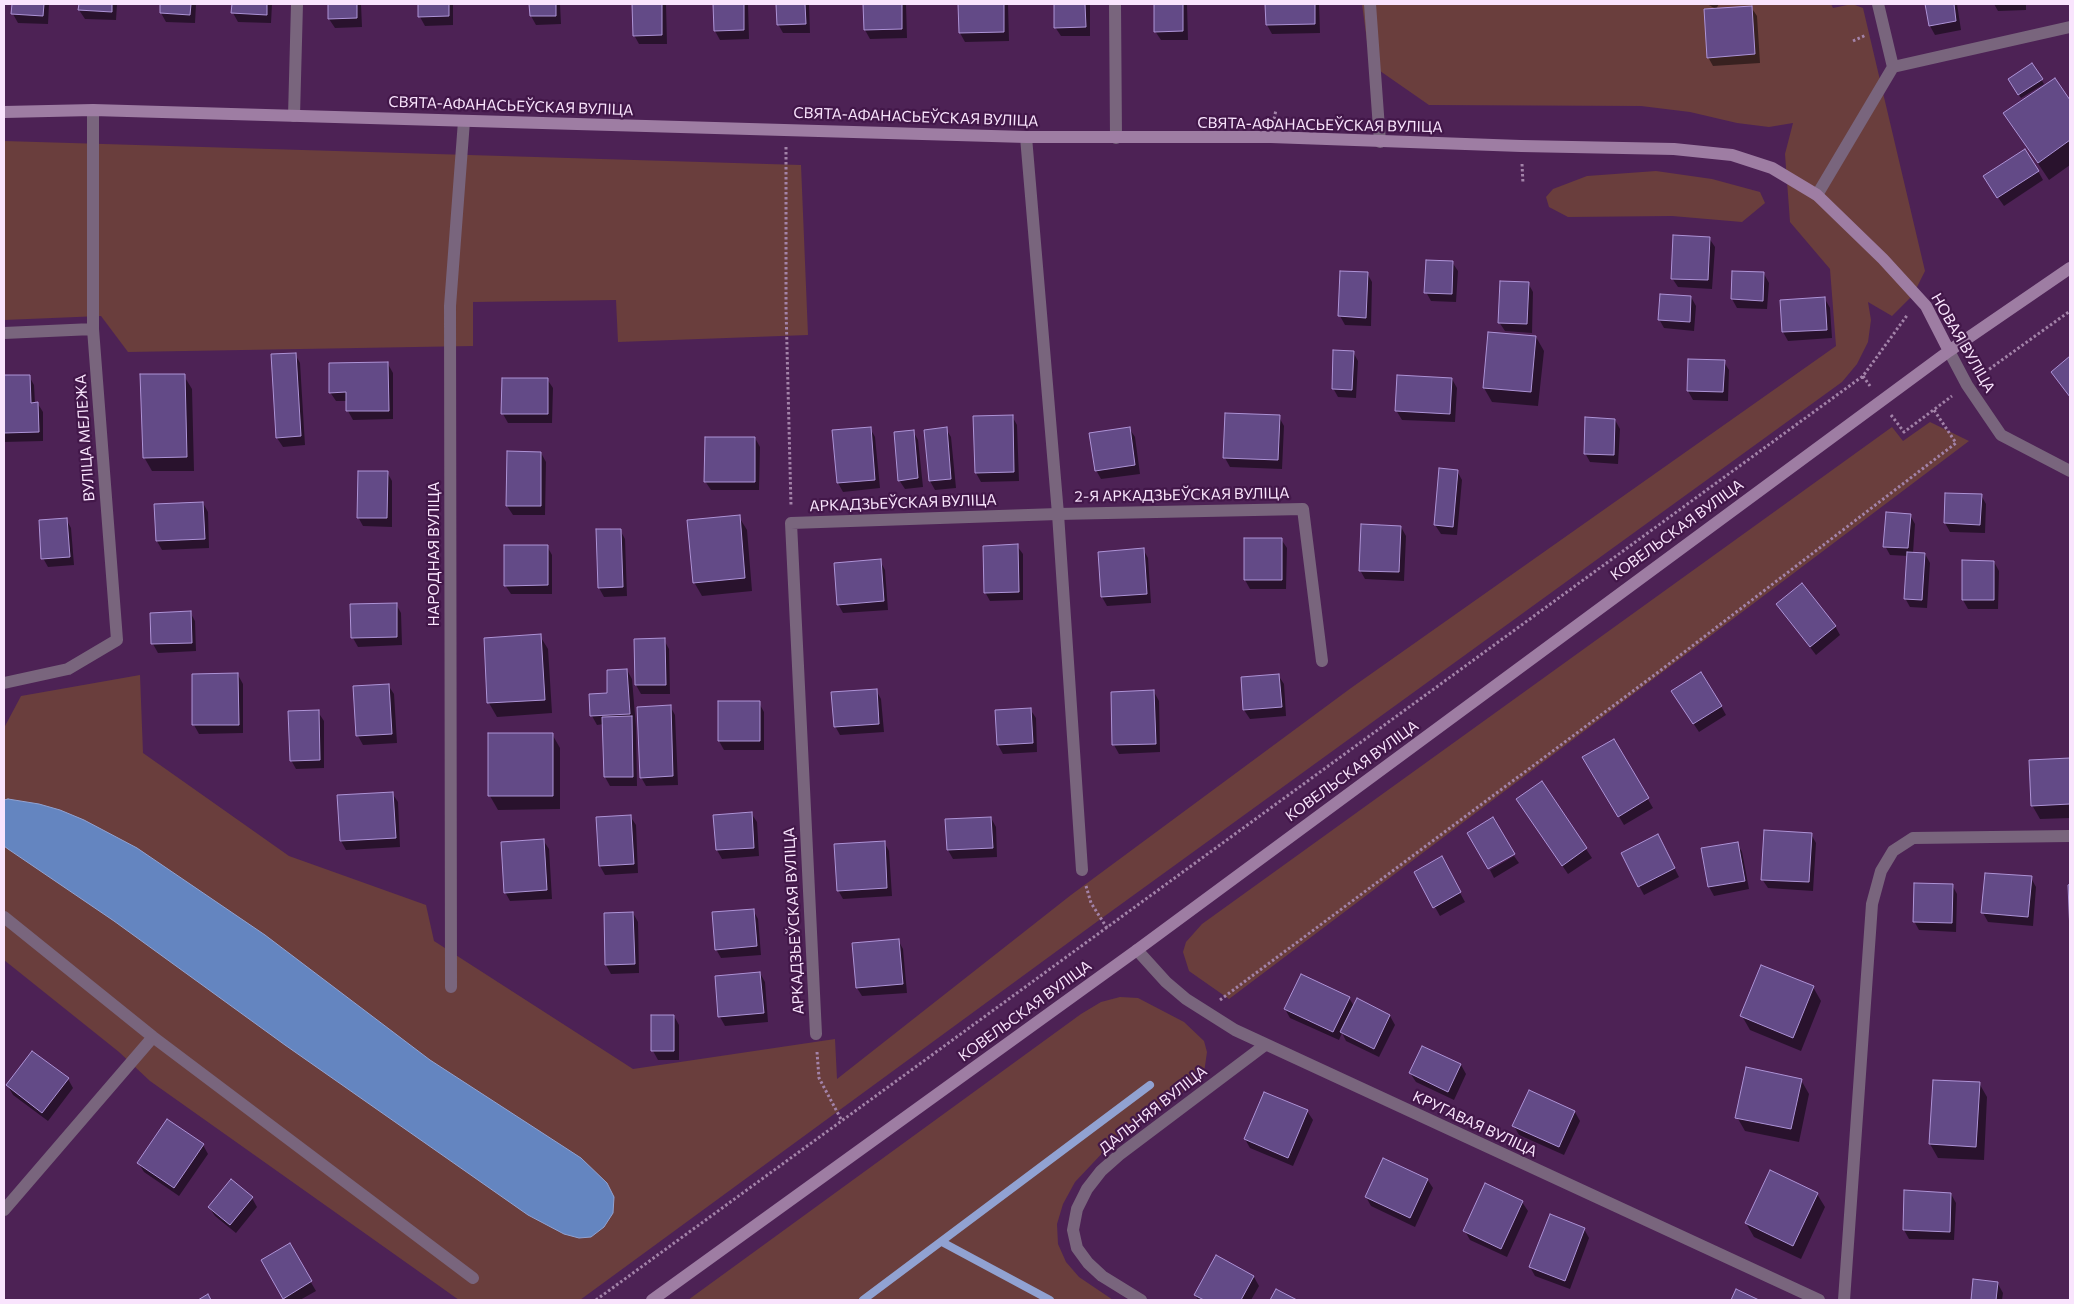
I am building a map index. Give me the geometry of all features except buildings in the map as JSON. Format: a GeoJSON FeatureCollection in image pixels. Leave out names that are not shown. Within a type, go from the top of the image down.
{"type":"FeatureCollection","features":[{"type":"Feature","properties":{"kind":"street"},"geometry":{"type":"LineString","coordinates":[[294,116],[297,4]]}},
{"type":"Feature","properties":{"kind":"street"},"geometry":{"type":"LineString","coordinates":[[1115,4],[1116,138]]}},
{"type":"Feature","properties":{"kind":"street"},"geometry":{"type":"LineString","coordinates":[[1370,4],[1380,142]]}},
{"type":"Feature","properties":{"kind":"street"},"geometry":{"type":"LineString","coordinates":[[1817,195],[1893,67],[1878,4]]}},
{"type":"Feature","properties":{"kind":"street"},"geometry":{"type":"LineString","coordinates":[[1893,67],[2070,27]]}},
{"type":"Feature","properties":{"kind":"street","name":"СВЯТА-АФАНАСЬЕЎСКАЯ ВУЛІЦА"},"geometry":{"type":"LineString","coordinates":[[4,112],[93,110],[1026,137],[1271,137],[1380,142],[1674,149],[1732,155],[1772,168],[1817,195]]}},
{"type":"Feature","properties":{"kind":"street","name":"ВУЛІЦА МЕЛЕЖА"},"geometry":{"type":"LineString","coordinates":[[6,685],[68,669],[117,640],[93,329],[93,110]]}},
{"type":"Feature","properties":{"kind":"street","name":"НАРОДНАЯ ВУЛІЦА"},"geometry":{"type":"LineString","coordinates":[[451,987],[450,306],[464,121]]}},
{"type":"Feature","properties":{"kind":"street"},"geometry":{"type":"LineString","coordinates":[[1026,137],[1058,514],[1082,870]]}},
{"type":"Feature","properties":{"kind":"street","name":"НОВАЯ ВУЛІЦА"},"geometry":{"type":"LineString","coordinates":[[1817,195],[1883,259],[1926,306],[1967,385],[2001,435],[2070,472]]}},
{"type":"Feature","properties":{"kind":"street","name":"КОВЕЛЬСКАЯ ВУЛІЦА"},"geometry":{"type":"LineString","coordinates":[[652,1300],[1137,950],[1949,351],[2070,268]]}},
{"type":"Feature","properties":{"kind":"street"},"geometry":{"type":"LineString","coordinates":[[4,332],[93,329]]}},
{"type":"Feature","properties":{"kind":"street","name":"2-Я АРКАДЗЬЕЎСКАЯ ВУЛІЦА"},"geometry":{"type":"LineString","coordinates":[[1058,514],[1304,509],[1322,661]]}},
{"type":"Feature","properties":{"kind":"street","name":"АРКАДЗЬЕЎСКАЯ ВУЛІЦА"},"geometry":{"type":"LineString","coordinates":[[816,1034],[791,523],[1058,514]]}},
{"type":"Feature","properties":{"kind":"street"},"geometry":{"type":"LineString","coordinates":[[1844,1300],[1872,904],[1881,871],[1893,851],[1913,838],[2070,836]]}},
{"type":"Feature","properties":{"kind":"street"},"geometry":{"type":"LineString","coordinates":[[4,917],[153,1037],[473,1278]]}},
{"type":"Feature","properties":{"kind":"street","name":"КРУГАВАЯ ВУЛІЦА"},"geometry":{"type":"LineString","coordinates":[[1137,950],[1166,982],[1186,999],[1235,1030],[1819,1300]]}},
{"type":"Feature","properties":{"kind":"street"},"geometry":{"type":"LineString","coordinates":[[4,1210],[153,1037]]}},
{"type":"Feature","properties":{"kind":"street","name":"ДАЛЬНЯЯ ВУЛІЦА"},"geometry":{"type":"LineString","coordinates":[[1141,1300],[1102,1276],[1088,1263],[1077,1248],[1073,1230],[1077,1209],[1087,1190],[1101,1171],[1119,1155],[1265,1045]]}},
{"type":"Feature","properties":{"kind":"path"},"geometry":{"type":"LineString","coordinates":[[786,129],[786,308],[791,523]]}},
{"type":"Feature","properties":{"kind":"path"},"geometry":{"type":"LineString","coordinates":[[596,1300],[1863,376],[1919,299]]}},
{"type":"Feature","properties":{"kind":"path"},"geometry":{"type":"LineString","coordinates":[[1205,1011],[1661,670],[1956,443],[1934,410]]}},
{"type":"Feature","properties":{"kind":"path"},"geometry":{"type":"LineString","coordinates":[[1082,870],[1091,904],[1107,928]]}},
{"type":"Feature","properties":{"kind":"path"},"geometry":{"type":"LineString","coordinates":[[816,1034],[819,1078],[842,1121]]}},
{"type":"Feature","properties":{"kind":"shaded area"},"geometry":{"type":"Polygon","coordinates":[[[1362,4],[1831,4],[1833,8],[1852,4],[1863,8],[1925,271],[1913,295],[1892,316],[1868,302],[1871,320],[1868,342],[1857,364],[1842,382],[1102,918],[580,1300],[459,1300],[150,1081],[119,1052],[4,960],[4,728],[21,696],[140,675],[143,753],[289,856],[426,905],[434,941],[633,1069],[835,1039],[837,1079],[1071,895],[1351,688],[1836,346],[1830,269],[1790,222],[1785,154],[1793,123],[1769,127],[1737,123],[1690,112],[1641,106],[1429,105],[1370,64],[1362,4]]]}},
{"type":"Feature","properties":{"kind":"shaded area"},"geometry":{"type":"Polygon","coordinates":[[[4,141],[801,165],[808,335],[618,342],[616,300],[473,302],[473,346],[128,352],[101,316],[4,320],[4,141]]]}},
{"type":"Feature","properties":{"kind":"shaded area"},"geometry":{"type":"Polygon","coordinates":[[[1656,171],[1712,179],[1760,192],[1765,203],[1742,222],[1672,216],[1568,217],[1549,207],[1546,197],[1553,189],[1587,176],[1656,171]]]}},
{"type":"Feature","properties":{"kind":"shaded area"},"geometry":{"type":"Polygon","coordinates":[[[1930,422],[1969,441],[1229,999],[1189,971],[1183,952],[1186,942],[1202,924],[1892,427],[1903,441],[1930,422]]]}},
{"type":"Feature","properties":{"kind":"shaded area"},"geometry":{"type":"Polygon","coordinates":[[[1120,997],[1138,998],[1184,1022],[1204,1041],[1207,1052],[1204,1073],[1197,1082],[1108,1147],[1075,1182],[1063,1204],[1057,1224],[1058,1244],[1066,1262],[1079,1277],[1113,1300],[688,1300],[1081,1014],[1101,1002],[1120,997]]]}},
{"type":"Feature","properties":{"kind":"water"},"geometry":{"type":"Polygon","coordinates":[[[4,800],[39,804],[60,810],[84,820],[137,848],[265,935],[430,1060],[581,1158],[607,1183],[614,1197],[613,1213],[604,1227],[591,1237],[579,1238],[564,1234],[528,1215],[285,1045],[114,921],[8,849],[4,846],[4,800]]]}},
{"type":"Feature","properties":{"kind":"waterway"},"geometry":{"type":"LineString","coordinates":[[863,1300],[1150,1085]]}},
{"type":"Feature","properties":{"kind":"waterway"},"geometry":{"type":"LineString","coordinates":[[942,1242],[1050,1300]]}}]}
